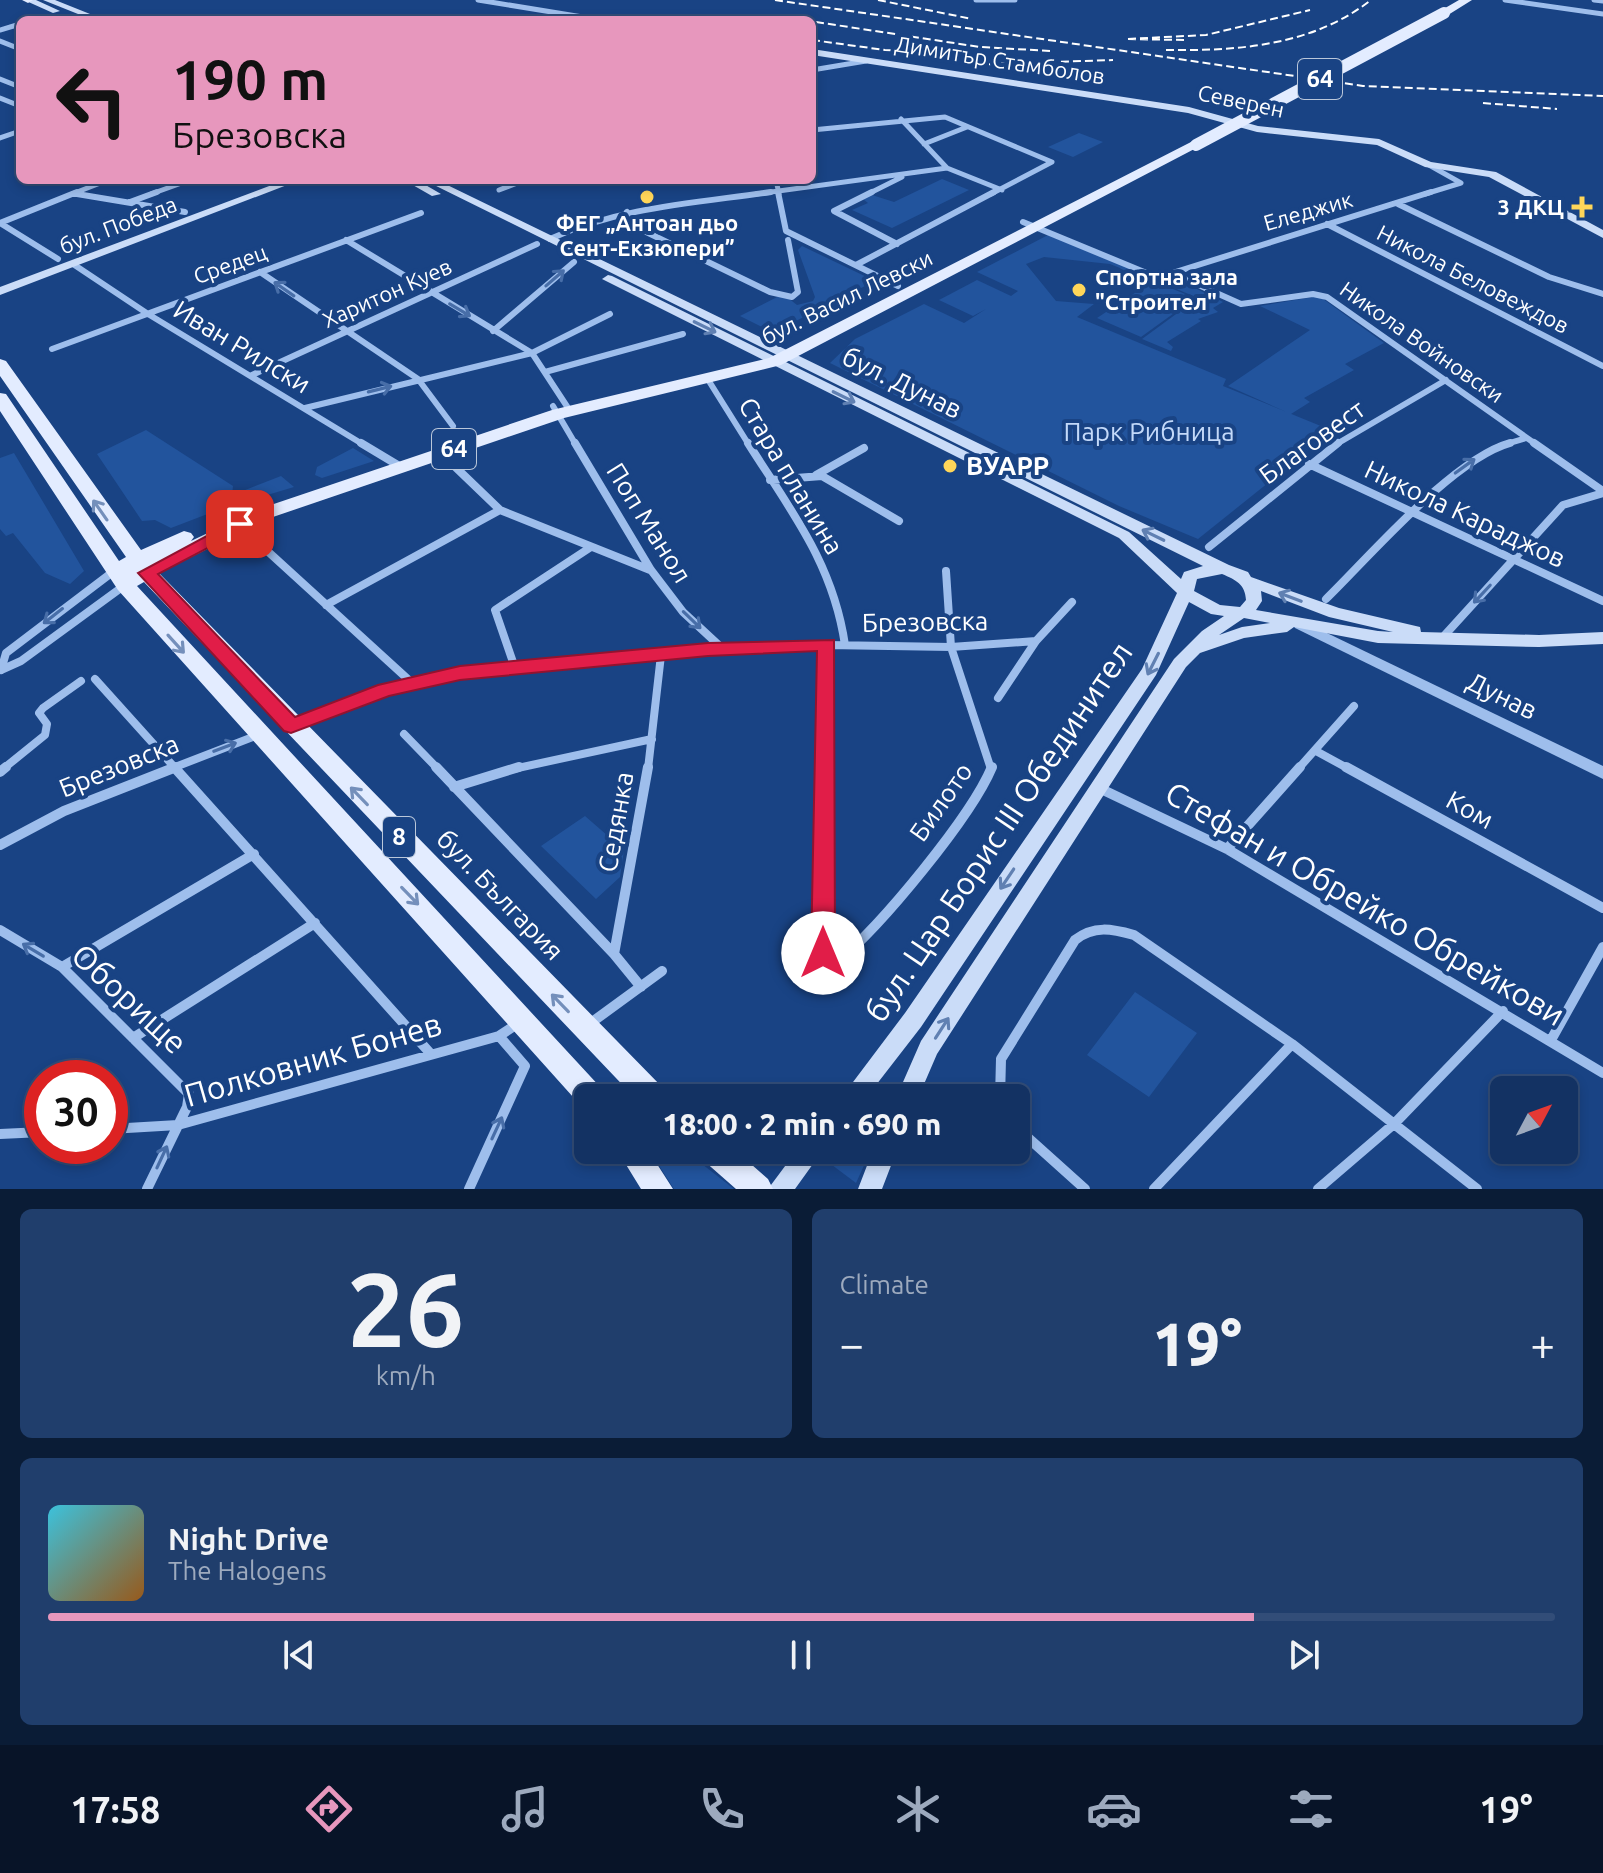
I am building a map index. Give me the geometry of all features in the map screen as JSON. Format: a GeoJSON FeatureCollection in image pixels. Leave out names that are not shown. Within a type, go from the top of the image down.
{"type":"FeatureCollection","features":[{"type":"Feature","properties":{"kind":"main road"},"geometry":{"type":"LineString","coordinates":[[28,0],[69,16]]}},
{"type":"Feature","properties":{"kind":"main road"},"geometry":{"type":"LineString","coordinates":[[47,0],[90,16]]}},
{"type":"Feature","properties":{"kind":"main road","name":"бул. Васил Левски"},"geometry":{"type":"LineString","coordinates":[[1437,11],[1448,0]]}},
{"type":"Feature","properties":{"kind":"main road","name":"бул. Васил Левски"},"geometry":{"type":"LineString","coordinates":[[561,409],[707,378],[775,355],[1437,11],[1467,0]]}},
{"type":"Feature","properties":{"kind":"main road","name":"Димитър Стамболов"},"geometry":{"type":"LineString","coordinates":[[816,53],[1183,109]]}},
{"type":"Feature","properties":{"kind":"main road","name":"Северен"},"geometry":{"type":"LineString","coordinates":[[1183,109],[1257,129],[1379,142],[1429,165],[1492,174],[1603,235]]}},
{"type":"Feature","properties":{"kind":"main road","name":"бул. Победа"},"geometry":{"type":"LineString","coordinates":[[0,281],[261,184]]}},
{"type":"Feature","properties":{"kind":"main road","name":"бул. Победа"},"geometry":{"type":"LineString","coordinates":[[0,291],[284,184]]}},
{"type":"Feature","properties":{"kind":"main road","name":"бул. Дунав"},"geometry":{"type":"LineString","coordinates":[[417,184],[574,262],[1249,581],[1335,613],[1445,637]]}},
{"type":"Feature","properties":{"kind":"main road","name":"бул. Дунав"},"geometry":{"type":"LineString","coordinates":[[437,184],[1124,535],[1185,591],[1217,610],[1300,625]]}},
{"type":"Feature","properties":{"kind":"main road","name":"бул. Васил Левски"},"geometry":{"type":"LineString","coordinates":[[120,578],[249,509],[561,409],[775,355],[898,286],[1030,225]]}},
{"type":"Feature","properties":{"kind":"main road","name":"бул. България"},"geometry":{"type":"LineString","coordinates":[[0,364],[141,566],[291,726],[640,1084]]}},
{"type":"Feature","properties":{"kind":"main road","name":"8"},"geometry":{"type":"LineString","coordinates":[[0,398],[120,578],[258,735],[580,1084]]}},
{"type":"Feature","properties":{"kind":"main road"},"geometry":{"type":"LineString","coordinates":[[1185,591],[1186,583],[1197,573],[1223,569]]}},
{"type":"Feature","properties":{"kind":"main road"},"geometry":{"type":"LineString","coordinates":[[1241,614],[1255,595],[1249,581]]}},
{"type":"Feature","properties":{"kind":"main road","name":"бул. Цар Борис III Обединител"},"geometry":{"type":"LineString","coordinates":[[863,1084],[913,1020],[1150,671],[1185,591]]}},
{"type":"Feature","properties":{"kind":"main road","name":"бул. Цар Борис III Обединител"},"geometry":{"type":"LineString","coordinates":[[913,1084],[929,1048],[1185,656],[1241,614]]}},
{"type":"Feature","properties":{"kind":"main road"},"geometry":{"type":"LineString","coordinates":[[1185,656],[1234,635],[1300,625],[1378,637],[1539,641],[1603,638]]}},
{"type":"Feature","properties":{"kind":"main road"},"geometry":{"type":"LineString","coordinates":[[641,1164],[658,1189]]}},
{"type":"Feature","properties":{"kind":"main road"},"geometry":{"type":"LineString","coordinates":[[729,1164],[758,1189]]}},
{"type":"Feature","properties":{"kind":"main road"},"geometry":{"type":"LineString","coordinates":[[780,1189],[800,1164]]}},
{"type":"Feature","properties":{"kind":"main road"},"geometry":{"type":"LineString","coordinates":[[870,1189],[880,1164]]}},
{"type":"Feature","properties":{"kind":"street"},"geometry":{"type":"LineString","coordinates":[[478,0],[576,16]]}},
{"type":"Feature","properties":{"kind":"street"},"geometry":{"type":"LineString","coordinates":[[976,0],[1015,0]]}},
{"type":"Feature","properties":{"kind":"street"},"geometry":{"type":"LineString","coordinates":[[1505,0],[1603,14]]}},
{"type":"Feature","properties":{"kind":"street"},"geometry":{"type":"LineString","coordinates":[[1594,0],[1603,1]]}},
{"type":"Feature","properties":{"kind":"street"},"geometry":{"type":"LineString","coordinates":[[816,69],[870,60]]}},
{"type":"Feature","properties":{"kind":"street"},"geometry":{"type":"LineString","coordinates":[[816,130],[945,117],[1052,162],[856,265]]}},
{"type":"Feature","properties":{"kind":"street"},"geometry":{"type":"LineString","coordinates":[[901,119],[947,168],[1002,190]]}},
{"type":"Feature","properties":{"kind":"street"},"geometry":{"type":"LineString","coordinates":[[924,144],[968,127]]}},
{"type":"Feature","properties":{"kind":"street","name":"Северен"},"geometry":{"type":"LineString","coordinates":[[1429,165],[1461,183]]}},
{"type":"Feature","properties":{"kind":"street"},"geometry":{"type":"LineString","coordinates":[[550,239],[585,223],[627,212],[947,168]]}},
{"type":"Feature","properties":{"kind":"street"},"geometry":{"type":"LineString","coordinates":[[897,244],[834,211],[912,173]]}},
{"type":"Feature","properties":{"kind":"street","name":"Еледжик"},"geometry":{"type":"LineString","coordinates":[[1166,275],[1461,183]]}},
{"type":"Feature","properties":{"kind":"street"},"geometry":{"type":"LineString","coordinates":[[0,223],[98,184]]}},
{"type":"Feature","properties":{"kind":"street"},"geometry":{"type":"LineString","coordinates":[[129,202],[179,184]]}},
{"type":"Feature","properties":{"kind":"street"},"geometry":{"type":"LineString","coordinates":[[499,190],[515,184]]}},
{"type":"Feature","properties":{"kind":"street"},"geometry":{"type":"LineString","coordinates":[[777,184],[786,231],[898,286]]}},
{"type":"Feature","properties":{"kind":"street"},"geometry":{"type":"LineString","coordinates":[[76,193],[185,212]]}},
{"type":"Feature","properties":{"kind":"street"},"geometry":{"type":"LineString","coordinates":[[1397,203],[1444,221],[1522,267],[1603,294]]}},
{"type":"Feature","properties":{"kind":"street"},"geometry":{"type":"LineString","coordinates":[[627,212],[640,229],[761,288],[787,297],[798,292],[788,240]]}},
{"type":"Feature","properties":{"kind":"street","name":"Средец"},"geometry":{"type":"LineString","coordinates":[[52,349],[421,213]]}},
{"type":"Feature","properties":{"kind":"street"},"geometry":{"type":"LineString","coordinates":[[0,223],[58,259]]}},
{"type":"Feature","properties":{"kind":"street","name":"Никола Беловеждов"},"geometry":{"type":"LineString","coordinates":[[1327,224],[1603,366]]}},
{"type":"Feature","properties":{"kind":"street","name":"Никола Войновски"},"geometry":{"type":"LineString","coordinates":[[1030,225],[1149,274],[1185,279],[1241,304],[1313,294],[1327,297],[1603,492]]}},
{"type":"Feature","properties":{"kind":"street"},"geometry":{"type":"LineString","coordinates":[[346,240],[532,353]]}},
{"type":"Feature","properties":{"kind":"street","name":"Харитон Куев"},"geometry":{"type":"LineString","coordinates":[[252,375],[537,244]]}},
{"type":"Feature","properties":{"kind":"street"},"geometry":{"type":"LineString","coordinates":[[493,331],[574,262]]}},
{"type":"Feature","properties":{"kind":"street","name":"Иван Рилски"},"geometry":{"type":"LineString","coordinates":[[73,264],[148,314],[396,464]]}},
{"type":"Feature","properties":{"kind":"street"},"geometry":{"type":"LineString","coordinates":[[260,272],[344,332],[418,379],[453,426]]}},
{"type":"Feature","properties":{"kind":"street"},"geometry":{"type":"LineString","coordinates":[[305,408],[532,353],[610,314]]}},
{"type":"Feature","properties":{"kind":"street"},"geometry":{"type":"LineString","coordinates":[[545,372],[683,334]]}},
{"type":"Feature","properties":{"kind":"street","name":"Поп Манол"},"geometry":{"type":"LineString","coordinates":[[532,353],[651,570],[683,612],[724,651]]}},
{"type":"Feature","properties":{"kind":"street","name":"Стара планина"},"geometry":{"type":"LineString","coordinates":[[707,378],[817,551],[839,604],[845,645]]}},
{"type":"Feature","properties":{"kind":"street","name":"Благовест"},"geometry":{"type":"LineString","coordinates":[[1209,547],[1347,435],[1446,380]]}},
{"type":"Feature","properties":{"kind":"street"},"geometry":{"type":"LineString","coordinates":[[1326,599],[1459,469],[1491,448],[1526,438]]}},
{"type":"Feature","properties":{"kind":"street"},"geometry":{"type":"LineString","coordinates":[[812,477],[864,448]]}},
{"type":"Feature","properties":{"kind":"street"},"geometry":{"type":"LineString","coordinates":[[446,458],[500,510],[651,570]]}},
{"type":"Feature","properties":{"kind":"street","name":"Никола Караджов"},"geometry":{"type":"LineString","coordinates":[[1309,464],[1603,601]]}},
{"type":"Feature","properties":{"kind":"street"},"geometry":{"type":"LineString","coordinates":[[770,480],[822,476],[899,521]]}},
{"type":"Feature","properties":{"kind":"street"},"geometry":{"type":"LineString","coordinates":[[1445,637],[1563,505],[1603,492]]}},
{"type":"Feature","properties":{"kind":"street"},"geometry":{"type":"LineString","coordinates":[[326,605],[500,510]]}},
{"type":"Feature","properties":{"kind":"street"},"geometry":{"type":"LineString","coordinates":[[252,537],[411,682]]}},
{"type":"Feature","properties":{"kind":"street"},"geometry":{"type":"LineString","coordinates":[[514,665],[495,610],[591,547]]}},
{"type":"Feature","properties":{"kind":"street","name":"Билото"},"geometry":{"type":"LineString","coordinates":[[827,645],[823,953],[832,961],[844,959],[960,821],[988,780],[992,768],[951,647],[946,571]]}},
{"type":"Feature","properties":{"kind":"street"},"geometry":{"type":"LineString","coordinates":[[0,670],[21,661],[120,578]]}},
{"type":"Feature","properties":{"kind":"street"},"geometry":{"type":"LineString","coordinates":[[0,670],[6,653],[120,578]]}},
{"type":"Feature","properties":{"kind":"street"},"geometry":{"type":"LineString","coordinates":[[998,698],[1036,641],[1072,602]]}},
{"type":"Feature","properties":{"kind":"street","name":"Дунав"},"geometry":{"type":"LineString","coordinates":[[1300,625],[1603,773]]}},
{"type":"Feature","properties":{"kind":"street"},"geometry":{"type":"LineString","coordinates":[[1378,637],[1376,649],[1379,663]]}},
{"type":"Feature","properties":{"kind":"street","name":"Брезовска"},"geometry":{"type":"LineString","coordinates":[[291,726],[411,682],[514,665],[827,645],[951,647],[1036,641]]}},
{"type":"Feature","properties":{"kind":"street","name":"Седянка"},"geometry":{"type":"LineString","coordinates":[[614,954],[652,739],[661,655]]}},
{"type":"Feature","properties":{"kind":"street"},"geometry":{"type":"LineString","coordinates":[[95,679],[430,1053]]}},
{"type":"Feature","properties":{"kind":"street"},"geometry":{"type":"LineString","coordinates":[[0,772],[45,735],[49,729],[39,713],[43,708],[81,681]]}},
{"type":"Feature","properties":{"kind":"street"},"geometry":{"type":"LineString","coordinates":[[1227,849],[1354,706]]}},
{"type":"Feature","properties":{"kind":"street"},"geometry":{"type":"LineString","coordinates":[[404,734],[614,954],[641,987]]}},
{"type":"Feature","properties":{"kind":"street","name":"Брезовска"},"geometry":{"type":"LineString","coordinates":[[0,845],[64,811],[258,735]]}},
{"type":"Feature","properties":{"kind":"street"},"geometry":{"type":"LineString","coordinates":[[454,787],[527,765],[652,739]]}},
{"type":"Feature","properties":{"kind":"street","name":"Ком"},"geometry":{"type":"LineString","coordinates":[[1316,751],[1603,908]]}},
{"type":"Feature","properties":{"kind":"street","name":"Стефан и Обрейко Обрейкови"},"geometry":{"type":"LineString","coordinates":[[1098,787],[1227,849],[1603,1073]]}},
{"type":"Feature","properties":{"kind":"street"},"geometry":{"type":"LineString","coordinates":[[62,967],[254,854]]}},
{"type":"Feature","properties":{"kind":"street"},"geometry":{"type":"LineString","coordinates":[[133,1038],[315,923]]}},
{"type":"Feature","properties":{"kind":"street"},"geometry":{"type":"LineString","coordinates":[[1000,1084],[1001,1059],[1075,940],[1084,932],[1106,927],[1134,935],[1292,1044],[1477,1189]]}},
{"type":"Feature","properties":{"kind":"street","name":"Оборище"},"geometry":{"type":"LineString","coordinates":[[0,930],[62,967],[189,1094],[187,1107],[178,1125]]}},
{"type":"Feature","properties":{"kind":"street"},"geometry":{"type":"LineString","coordinates":[[1551,1040],[1603,947]]}},
{"type":"Feature","properties":{"kind":"street"},"geometry":{"type":"LineString","coordinates":[[585,1028],[662,971]]}},
{"type":"Feature","properties":{"kind":"street"},"geometry":{"type":"LineString","coordinates":[[1318,1189],[1395,1123],[1503,1011]]}},
{"type":"Feature","properties":{"kind":"street","name":"Полковник Бонев"},"geometry":{"type":"LineString","coordinates":[[128,1128],[178,1125],[499,1036],[524,1020]]}},
{"type":"Feature","properties":{"kind":"street"},"geometry":{"type":"LineString","coordinates":[[469,1189],[525,1066],[499,1036]]}},
{"type":"Feature","properties":{"kind":"street"},"geometry":{"type":"LineString","coordinates":[[1154,1189],[1292,1044]]}},
{"type":"Feature","properties":{"kind":"street"},"geometry":{"type":"LineString","coordinates":[[147,1189],[178,1125]]}},
{"type":"Feature","properties":{"kind":"street"},"geometry":{"type":"LineString","coordinates":[[0,1134],[24,1133]]}},
{"type":"Feature","properties":{"kind":"street"},"geometry":{"type":"LineString","coordinates":[[1030,1140],[1085,1189]]}},
{"type":"Feature","properties":{"kind":"green space"},"geometry":{"type":"Polygon","coordinates":[[[1079,133],[1103,142],[1073,157],[1048,147],[1079,133]]]}},
{"type":"Feature","properties":{"kind":"green space"},"geometry":{"type":"Polygon","coordinates":[[[942,179],[969,190],[892,228],[852,210],[868,203],[863,199],[872,195],[894,202],[942,179]]]}},
{"type":"Feature","properties":{"kind":"green space","name":"Парк Рибница"},"geometry":{"type":"Polygon","coordinates":[[[1048,235],[1146,275],[1133,282],[1120,268],[1110,264],[1044,257],[1026,264],[1056,301],[1094,304],[1077,317],[1226,379],[1223,386],[1333,431],[1198,539],[1119,506],[830,363],[855,339],[924,304],[964,323],[986,309],[973,316],[939,300],[977,280],[1011,296],[1018,291],[977,272],[1048,235]]]}},
{"type":"Feature","properties":{"kind":"green space"},"geometry":{"type":"Polygon","coordinates":[[[802,246],[875,281],[780,329],[766,329],[740,316],[783,294],[797,305],[813,301],[815,297],[798,250],[802,246]]]}},
{"type":"Feature","properties":{"kind":"green space"},"geometry":{"type":"Polygon","coordinates":[[[1155,280],[1181,281],[1223,302],[1213,308],[1218,312],[1198,319],[1201,321],[1167,342],[1173,347],[1171,351],[1142,339],[1198,298],[1155,280]]]}},
{"type":"Feature","properties":{"kind":"green space"},"geometry":{"type":"Polygon","coordinates":[[[1153,281],[1195,298],[1141,337],[1097,318],[1153,281]]]}},
{"type":"Feature","properties":{"kind":"green space"},"geometry":{"type":"Polygon","coordinates":[[[1319,296],[1384,343],[1345,364],[1354,370],[1304,398],[1310,402],[1291,414],[1228,386],[1310,330],[1260,306],[1319,296]]]}},
{"type":"Feature","properties":{"kind":"green space"},"geometry":{"type":"Polygon","coordinates":[[[146,430],[233,486],[231,505],[171,528],[155,520],[142,521],[97,454],[146,430]]]}},
{"type":"Feature","properties":{"kind":"green space"},"geometry":{"type":"Polygon","coordinates":[[[353,448],[374,461],[322,478],[315,475],[317,467],[353,448]]]}},
{"type":"Feature","properties":{"kind":"green space"},"geometry":{"type":"Polygon","coordinates":[[[14,453],[84,571],[70,584],[45,573],[13,533],[6,536],[0,529],[0,458],[14,453]]]}},
{"type":"Feature","properties":{"kind":"green space"},"geometry":{"type":"Polygon","coordinates":[[[281,476],[294,487],[234,505],[235,494],[281,476]]]}},
{"type":"Feature","properties":{"kind":"green space"},"geometry":{"type":"Polygon","coordinates":[[[585,816],[624,850],[620,877],[596,899],[541,846],[585,816]]]}},
{"type":"Feature","properties":{"kind":"green space"},"geometry":{"type":"Polygon","coordinates":[[[1135,992],[1197,1033],[1149,1097],[1087,1055],[1135,992]]]}},
{"type":"Feature","properties":{"kind":"green space"},"geometry":{"type":"Polygon","coordinates":[[[658,1164],[702,1164],[734,1189],[674,1189],[658,1164]]]}},
{"type":"Feature","properties":{"kind":"green space"},"geometry":{"type":"Polygon","coordinates":[[[831,1164],[865,1164],[856,1183],[831,1164]]]}},
{"type":"Feature","properties":{"kind":"railway"},"geometry":{"type":"LineString","coordinates":[[775,0],[1363,86],[1603,96]]}},
{"type":"Feature","properties":{"kind":"railway"},"geometry":{"type":"LineString","coordinates":[[878,0],[972,19]]}},
{"type":"Feature","properties":{"kind":"railway"},"geometry":{"type":"LineString","coordinates":[[1166,50],[1220,49],[1273,43],[1324,27],[1371,0]]}},
{"type":"Feature","properties":{"kind":"railway"},"geometry":{"type":"LineString","coordinates":[[1184,40],[1126,39],[1206,35],[1310,10]]}},
{"type":"Feature","properties":{"kind":"railway"},"geometry":{"type":"LineString","coordinates":[[816,22],[980,47],[1051,51]]}},
{"type":"Feature","properties":{"kind":"railway"},"geometry":{"type":"LineString","coordinates":[[816,41],[885,50],[956,53]]}},
{"type":"Feature","properties":{"kind":"railway"},"geometry":{"type":"LineString","coordinates":[[965,65],[1113,60]]}},
{"type":"Feature","properties":{"kind":"railway"},"geometry":{"type":"LineString","coordinates":[[1483,103],[1557,109]]}},
{"type":"Feature","properties":{"kind":"place","name":"ФЕГ „Антоан дьо Сент-Екзюпери”"},"geometry":{"type":"Point","coordinates":[647,197]}},
{"type":"Feature","properties":{"kind":"place","name":"3 ДКЦ"},"geometry":{"type":"Point","coordinates":[1582,207]}},
{"type":"Feature","properties":{"kind":"place","name":"Спортна зала \"Строител\""},"geometry":{"type":"Point","coordinates":[1079,290]}},
{"type":"Feature","properties":{"kind":"place","name":"ВУАРР"},"geometry":{"type":"Point","coordinates":[950,466]}},
{"type":"Feature","properties":{"kind":"route"},"geometry":{"type":"LineString","coordinates":[[240,524],[168,559],[147,573],[291,726],[385,690],[460,673],[514,665],[708,650],[827,645],[829,713],[823,953]]}}]}
